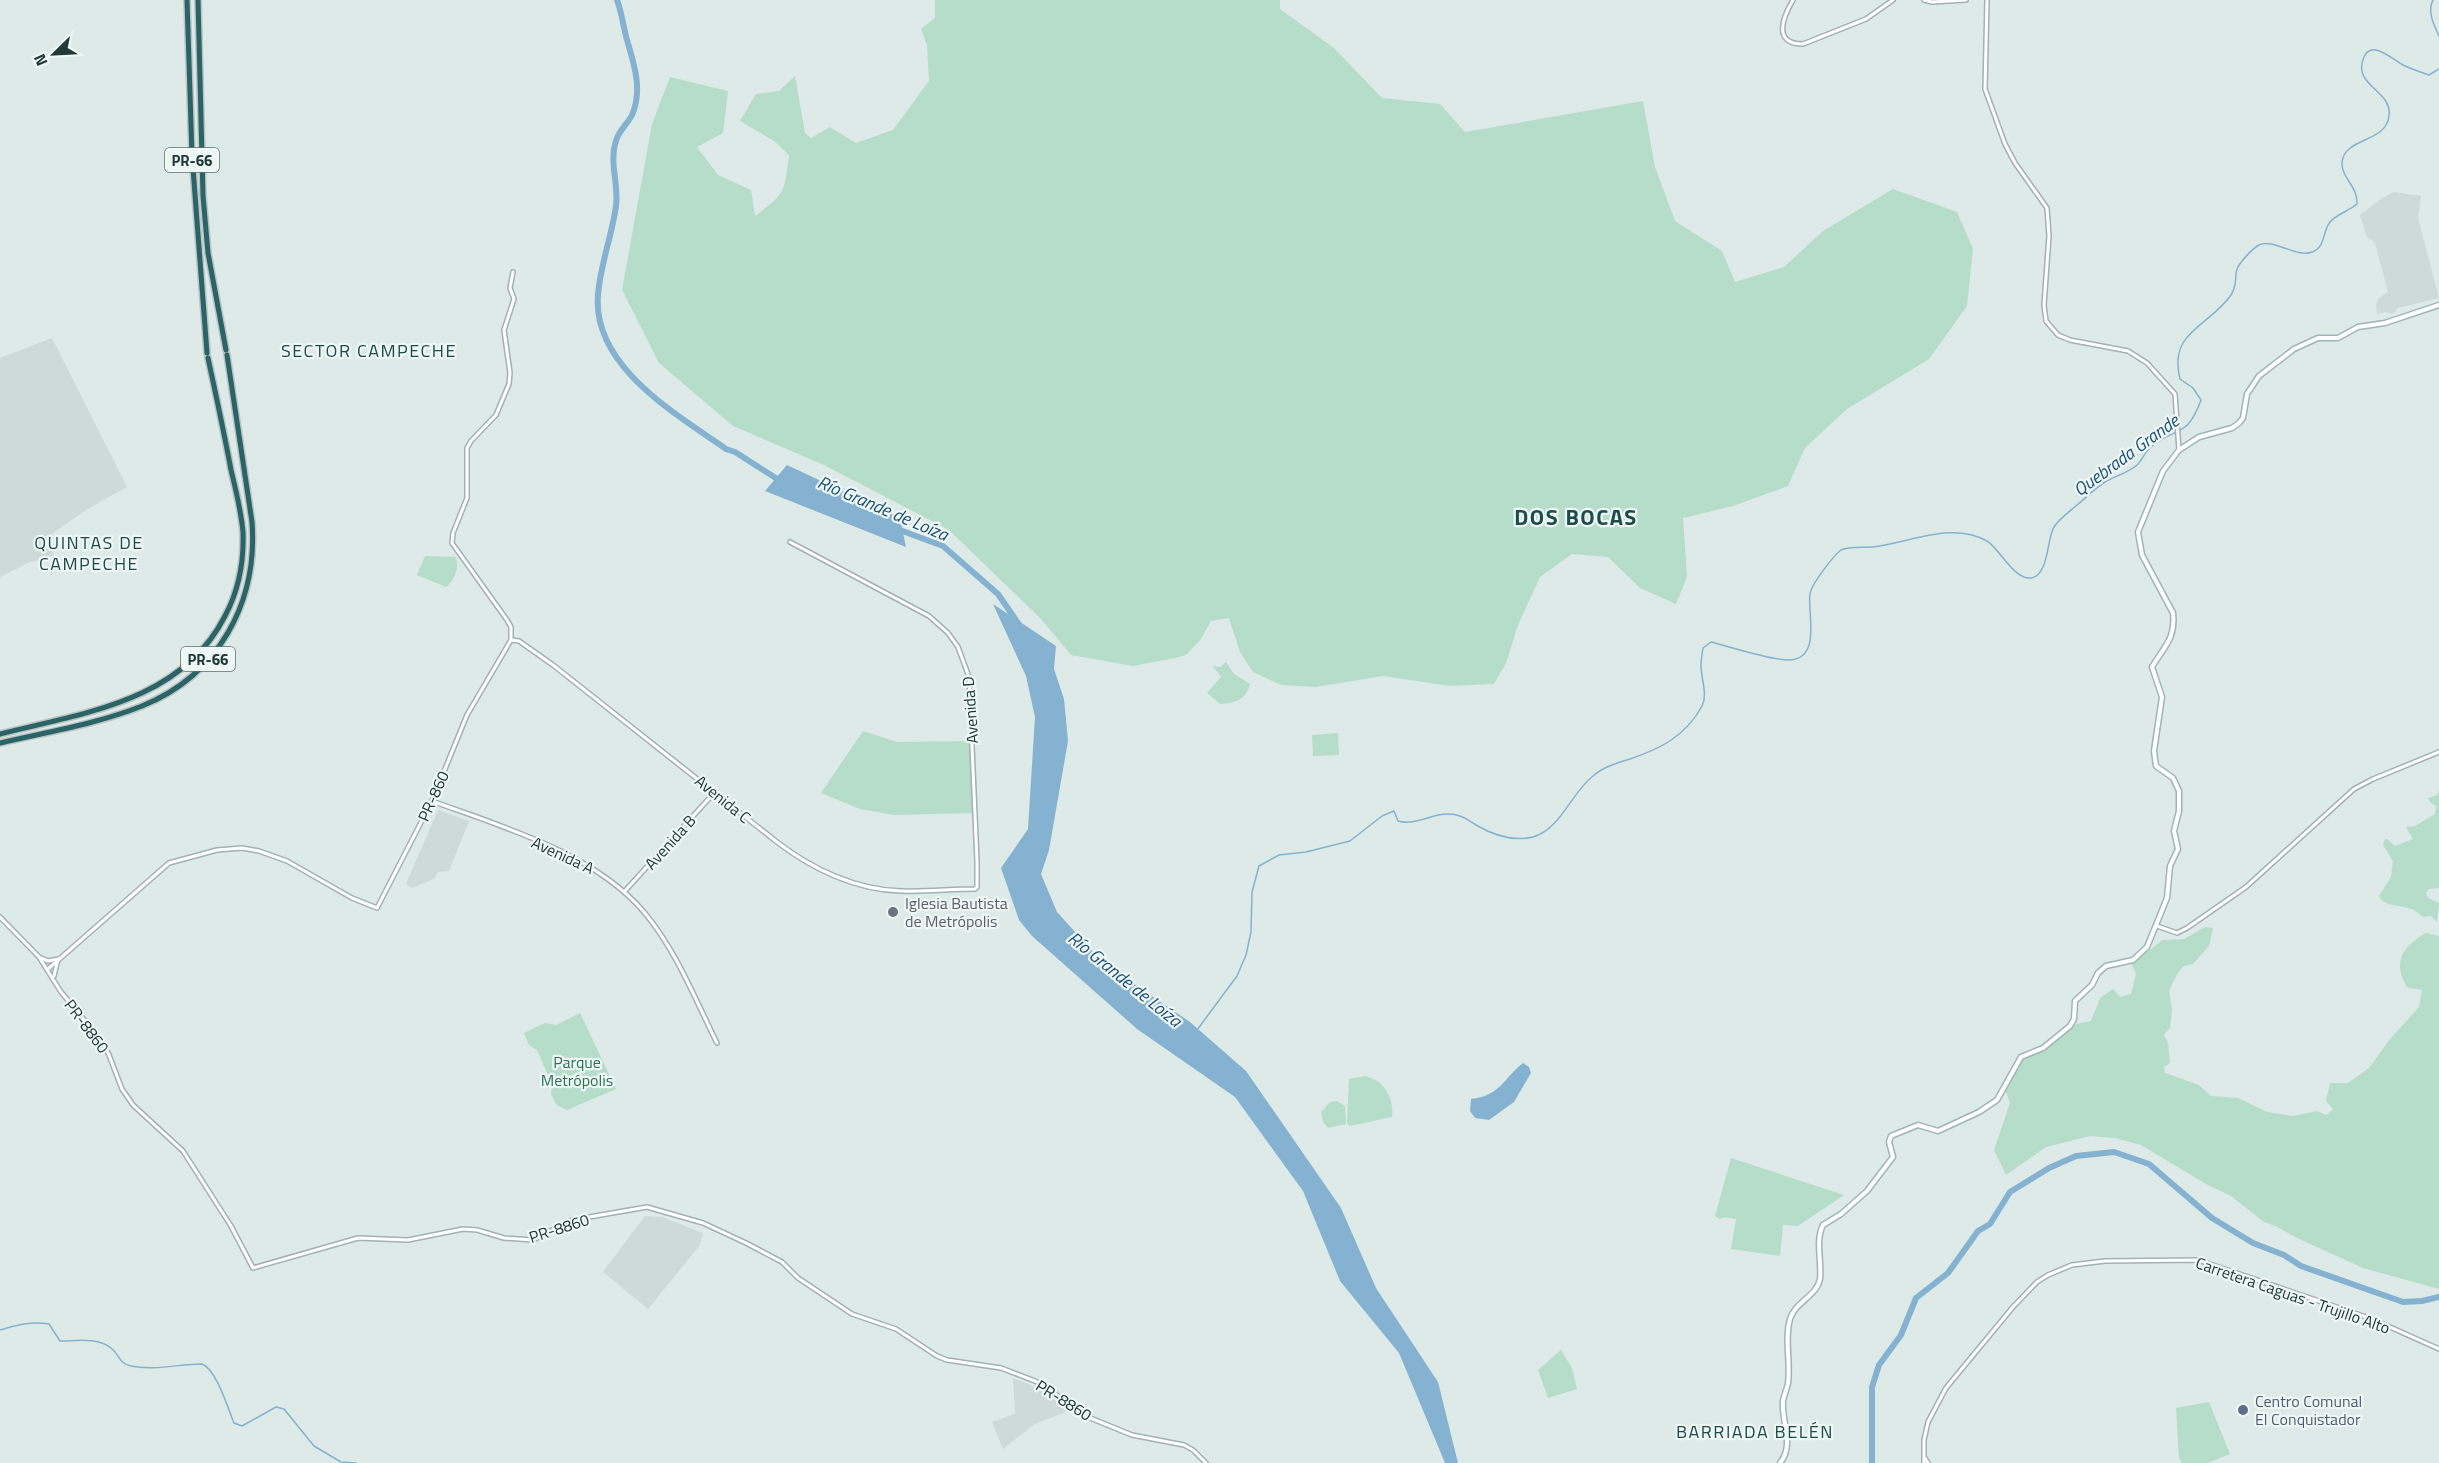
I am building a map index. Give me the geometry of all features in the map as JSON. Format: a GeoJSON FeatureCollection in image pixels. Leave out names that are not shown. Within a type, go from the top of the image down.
{"type":"FeatureCollection","features":[{"type":"Feature","properties":{"kind":"highway","name":"PR-66"},"geometry":{"type":"LineString","coordinates":[[0,734],[104,708],[133,698],[178,673],[210,642],[219,629],[234,597],[242,558],[240,513],[208,355],[192,155],[187,0]]}},
{"type":"Feature","properties":{"kind":"highway","name":"PR-66"},"geometry":{"type":"LineString","coordinates":[[0,743],[99,719],[143,705],[180,685],[216,650],[240,609],[252,563],[252,522],[208,253],[203,196],[198,0]]}},
{"type":"Feature","properties":{"kind":"main road"},"geometry":{"type":"LineString","coordinates":[[1780,1463],[1787,1449],[1783,1404],[1788,1382],[1787,1352],[1790,1319],[1795,1308],[1809,1296],[1819,1282],[1820,1240],[1823,1225],[1841,1214],[1872,1186],[1893,1157],[1889,1142],[1895,1133],[1918,1125],[1938,1131],[1993,1103],[1999,1097],[2010,1072],[2020,1057],[2043,1048],[2070,1026],[2074,1019],[2073,1005],[2079,995],[2092,985],[2106,966],[2128,962],[2141,954],[2151,941],[2168,898],[2170,866],[2178,849],[2174,831],[2179,811],[2179,791],[2176,782],[2159,768],[2154,757],[2162,697],[2152,667],[2171,638],[2174,623],[2171,608],[2142,555],[2138,532],[2163,471],[2179,450],[2199,437],[2228,429],[2239,423],[2243,418],[2247,394],[2259,376],[2294,349],[2318,338],[2338,338],[2358,327],[2384,323],[2439,305]]}},
{"type":"Feature","properties":{"kind":"street"},"geometry":{"type":"LineString","coordinates":[[1793,0],[1782,25],[1787,40],[1795,44],[1803,44],[1845,29],[1875,14],[1893,0]]}},
{"type":"Feature","properties":{"kind":"street"},"geometry":{"type":"LineString","coordinates":[[1924,0],[1932,2],[1966,0]]}},
{"type":"Feature","properties":{"kind":"street"},"geometry":{"type":"LineString","coordinates":[[1987,0],[1986,89],[2005,144],[2015,163],[2047,208],[2049,236],[2044,306],[2046,321],[2058,335],[2070,340],[2128,351],[2146,363],[2175,394],[2179,450]]}},
{"type":"Feature","properties":{"kind":"street"},"geometry":{"type":"LineString","coordinates":[[512,640],[511,627],[453,543],[453,533],[467,498],[467,448],[496,415],[509,384],[510,373],[504,330],[514,299],[510,288],[513,272]]}},
{"type":"Feature","properties":{"kind":"street","name":"Avenida D"},"geometry":{"type":"LineString","coordinates":[[790,543],[929,616],[948,633],[963,656],[969,677],[977,887],[962,889]]}},
{"type":"Feature","properties":{"kind":"street","name":"Avenida C"},"geometry":{"type":"LineString","coordinates":[[512,640],[519,640],[553,665],[794,855],[834,876],[898,891],[962,889]]}},
{"type":"Feature","properties":{"kind":"street","name":"PR-860"},"geometry":{"type":"LineString","coordinates":[[48,969],[169,863],[217,850],[242,848],[259,851],[287,861],[352,898],[377,908],[432,801],[467,715],[512,640]]}},
{"type":"Feature","properties":{"kind":"street"},"geometry":{"type":"LineString","coordinates":[[2157,926],[2177,933],[2187,928],[2246,887],[2354,789],[2439,752]]}},
{"type":"Feature","properties":{"kind":"street","name":"Avenida B"},"geometry":{"type":"LineString","coordinates":[[624,892],[715,793]]}},
{"type":"Feature","properties":{"kind":"street","name":"Avenida A"},"geometry":{"type":"LineString","coordinates":[[432,801],[575,858],[602,874],[624,892],[644,912],[659,932],[678,963],[717,1043]]}},
{"type":"Feature","properties":{"kind":"street"},"geometry":{"type":"LineString","coordinates":[[0,917],[48,969]]}},
{"type":"Feature","properties":{"kind":"street"},"geometry":{"type":"LineString","coordinates":[[39,957],[48,961],[58,959],[54,978]]}},
{"type":"Feature","properties":{"kind":"street","name":"PR-8860"},"geometry":{"type":"LineString","coordinates":[[48,969],[61,992],[104,1045],[122,1089],[133,1105],[183,1151],[231,1226],[253,1268],[358,1238],[408,1240],[463,1229],[477,1230],[504,1238],[533,1240],[572,1220],[647,1206],[703,1223],[746,1243],[782,1262],[798,1278],[852,1314],[896,1329],[934,1355],[946,1360],[1001,1368],[1035,1381],[1052,1391],[1078,1413],[1132,1435],[1184,1444],[1206,1463]]}},
{"type":"Feature","properties":{"kind":"street","name":"Carretera Caguas - Trujillo Alto"},"geometry":{"type":"LineString","coordinates":[[1926,1463],[1924,1440],[1928,1422],[1951,1381],[2037,1282],[2072,1265],[2105,1261],[2198,1260],[2372,1319],[2439,1349]]}},
{"type":"Feature","properties":{"kind":"shaded area"},"geometry":{"type":"Polygon","coordinates":[[[2394,192],[2421,196],[2418,218],[2439,298],[2398,308],[2393,314],[2385,312],[2377,314],[2378,299],[2388,292],[2376,247],[2367,237],[2360,215],[2394,192]]]}},
{"type":"Feature","properties":{"kind":"shaded area"},"geometry":{"type":"Polygon","coordinates":[[[52,338],[127,487],[86,510],[49,536],[54,555],[28,563],[0,577],[0,358],[52,338]]]}},
{"type":"Feature","properties":{"kind":"shaded area"},"geometry":{"type":"Polygon","coordinates":[[[438,810],[469,821],[449,871],[438,872],[434,879],[412,888],[406,884],[438,810]]]}},
{"type":"Feature","properties":{"kind":"shaded area"},"geometry":{"type":"Polygon","coordinates":[[[645,1216],[662,1217],[703,1233],[700,1245],[648,1309],[603,1272],[645,1216]]]}},
{"type":"Feature","properties":{"kind":"shaded area"},"geometry":{"type":"Polygon","coordinates":[[[1013,1378],[1043,1390],[1068,1411],[1035,1424],[1003,1449],[992,1422],[1015,1414],[1013,1378]]]}},
{"type":"Feature","properties":{"kind":"green space"},"geometry":{"type":"Polygon","coordinates":[[[935,0],[1280,0],[1280,9],[1334,48],[1382,98],[1440,104],[1465,132],[1643,101],[1655,167],[1675,221],[1722,251],[1735,282],[1784,267],[1823,231],[1893,189],[1957,212],[1973,249],[1967,306],[1929,359],[1847,409],[1805,448],[1788,486],[1733,506],[1683,518],[1687,577],[1676,604],[1640,588],[1608,557],[1572,554],[1540,577],[1518,625],[1506,663],[1494,684],[1450,686],[1383,676],[1316,687],[1281,685],[1253,672],[1240,652],[1229,618],[1211,621],[1201,639],[1186,655],[1175,658],[1133,666],[1071,655],[1041,619],[949,530],[824,465],[733,426],[659,363],[622,290],[652,124],[670,77],[728,91],[723,133],[697,147],[718,175],[751,190],[755,216],[773,202],[782,191],[789,155],[774,141],[740,121],[756,94],[779,91],[795,76],[805,133],[811,138],[830,127],[856,143],[893,130],[929,81],[927,45],[921,29],[935,18],[935,0]]]}},
{"type":"Feature","properties":{"kind":"green space"},"geometry":{"type":"Polygon","coordinates":[[[425,556],[456,557],[456,574],[446,587],[417,575],[425,556]]]}},
{"type":"Feature","properties":{"kind":"green space"},"geometry":{"type":"Polygon","coordinates":[[[1226,662],[1234,674],[1250,684],[1246,694],[1239,700],[1220,704],[1207,693],[1221,677],[1213,666],[1220,667],[1226,662]]]}},
{"type":"Feature","properties":{"kind":"green space"},"geometry":{"type":"Polygon","coordinates":[[[863,731],[897,742],[970,741],[974,813],[894,815],[860,809],[821,793],[863,731]]]}},
{"type":"Feature","properties":{"kind":"green space"},"geometry":{"type":"Polygon","coordinates":[[[1338,733],[1339,755],[1313,756],[1312,735],[1338,733]]]}},
{"type":"Feature","properties":{"kind":"green space"},"geometry":{"type":"Polygon","coordinates":[[[2439,791],[2439,888],[2429,889],[2426,893],[2428,898],[2439,903],[2437,922],[2431,916],[2424,917],[2413,910],[2385,902],[2379,896],[2391,877],[2393,861],[2383,845],[2385,839],[2395,846],[2413,839],[2406,827],[2415,826],[2435,814],[2436,806],[2428,798],[2437,795],[2439,791]]]}},
{"type":"Feature","properties":{"kind":"green space"},"geometry":{"type":"Polygon","coordinates":[[[2205,927],[2213,928],[2209,946],[2193,964],[2184,966],[2179,971],[2169,990],[2172,1010],[2170,1028],[2164,1035],[2168,1043],[2170,1063],[2164,1067],[2165,1073],[2199,1085],[2211,1096],[2238,1098],[2267,1112],[2293,1116],[2317,1111],[2326,1115],[2333,1109],[2326,1101],[2330,1083],[2348,1083],[2369,1068],[2390,1039],[2419,1007],[2422,990],[2408,988],[2400,971],[2400,963],[2406,949],[2418,938],[2426,933],[2439,936],[2439,1289],[2363,1268],[2295,1237],[2264,1222],[2231,1196],[2206,1184],[2141,1145],[2115,1138],[2090,1136],[2046,1147],[2006,1175],[1994,1150],[2010,1103],[2005,1089],[2023,1058],[2044,1050],[2076,1024],[2091,1021],[2100,998],[2113,989],[2120,997],[2131,994],[2136,974],[2131,962],[2162,940],[2184,939],[2205,927]]]}},
{"type":"Feature","properties":{"kind":"green space","name":"Parque Metrópolis"},"geometry":{"type":"Polygon","coordinates":[[[580,1013],[616,1089],[567,1110],[557,1105],[554,1100],[551,1094],[552,1084],[537,1050],[529,1045],[524,1033],[545,1023],[556,1025],[580,1013]]]}},
{"type":"Feature","properties":{"kind":"green space"},"geometry":{"type":"Polygon","coordinates":[[[1365,1076],[1378,1082],[1387,1091],[1390,1097],[1392,1117],[1350,1126],[1347,1123],[1349,1079],[1365,1076]]]}},
{"type":"Feature","properties":{"kind":"green space"},"geometry":{"type":"Polygon","coordinates":[[[1337,1101],[1345,1106],[1346,1124],[1328,1128],[1323,1122],[1321,1112],[1330,1102],[1337,1101]]]}},
{"type":"Feature","properties":{"kind":"green space"},"geometry":{"type":"Polygon","coordinates":[[[1731,1158],[1844,1195],[1798,1226],[1783,1225],[1780,1256],[1731,1249],[1736,1219],[1725,1217],[1720,1219],[1715,1216],[1731,1158]]]}},
{"type":"Feature","properties":{"kind":"green space"},"geometry":{"type":"Polygon","coordinates":[[[1561,1350],[1572,1368],[1577,1389],[1548,1398],[1538,1370],[1561,1350]]]}},
{"type":"Feature","properties":{"kind":"green space"},"geometry":{"type":"Polygon","coordinates":[[[2209,1402],[2230,1454],[2208,1463],[2182,1463],[2179,1458],[2176,1408],[2209,1402]]]}},
{"type":"Feature","properties":{"kind":"water"},"geometry":{"type":"Polygon","coordinates":[[[787,465],[900,518],[906,547],[765,491],[787,465]]]}},
{"type":"Feature","properties":{"kind":"water"},"geometry":{"type":"Polygon","coordinates":[[[993,604],[1056,646],[1054,669],[1064,699],[1068,741],[1049,850],[1041,874],[1057,912],[1103,963],[1190,1022],[1246,1071],[1341,1208],[1376,1288],[1438,1382],[1458,1463],[1445,1463],[1399,1353],[1340,1281],[1303,1191],[1235,1097],[1137,1029],[1032,936],[1019,920],[1001,868],[1028,829],[1035,717],[1026,676],[993,604]]]}},
{"type":"Feature","properties":{"kind":"water"},"geometry":{"type":"Polygon","coordinates":[[[1523,1063],[1529,1067],[1531,1073],[1514,1102],[1489,1120],[1475,1118],[1470,1111],[1471,1099],[1495,1091],[1523,1063]]]}},
{"type":"Feature","properties":{"kind":"waterway","name":"Río Grande de Loíza"},"geometry":{"type":"LineString","coordinates":[[617,0],[635,68],[637,96],[632,115],[618,135],[614,147],[617,197],[599,284],[600,321],[608,344],[641,386],[662,404],[726,449],[735,452],[782,482]]}},
{"type":"Feature","properties":{"kind":"waterway","name":"Quebrada Grande"},"geometry":{"type":"LineString","coordinates":[[2433,0],[2431,14],[2439,36]]}},
{"type":"Feature","properties":{"kind":"waterway","name":"Quebrada Grande"},"geometry":{"type":"LineString","coordinates":[[1197,1030],[1237,976],[1246,955],[1251,932],[1252,892],[1259,866],[1279,855],[1306,852],[1350,841],[1382,816],[1394,811],[1398,821],[1406,822],[1452,814],[1503,837],[1518,839],[1543,833],[1558,819],[1585,783],[1597,773],[1662,746],[1688,726],[1704,702],[1701,671],[1703,648],[1711,642],[1782,660],[1800,657],[1810,643],[1811,590],[1841,550],[1886,545],[1930,535],[1959,533],[1973,535],[1987,541],[2019,574],[2031,578],[2037,576],[2044,564],[2052,532],[2059,521],[2098,487],[2133,468],[2151,447],[2191,421],[2201,400],[2193,388],[2180,379],[2178,363],[2180,350],[2193,331],[2231,295],[2237,269],[2243,259],[2256,247],[2265,244],[2299,252],[2312,252],[2320,247],[2330,222],[2357,204],[2355,192],[2344,173],[2342,162],[2350,148],[2381,131],[2389,116],[2389,107],[2385,100],[2363,75],[2364,57],[2368,52],[2377,50],[2403,65],[2429,75],[2439,69]]}},
{"type":"Feature","properties":{"kind":"waterway","name":"Río Grande de Loíza"},"geometry":{"type":"LineString","coordinates":[[897,529],[943,546],[998,594],[1020,626]]}},
{"type":"Feature","properties":{"kind":"waterway","name":"Río Grande de Loíza"},"geometry":{"type":"LineString","coordinates":[[1872,1463],[1872,1387],[1879,1365],[1901,1335],[1916,1298],[1948,1273],[1978,1231],[1990,1224],[2010,1192],[2049,1168],[2076,1156],[2114,1152],[2149,1164],[2212,1218],[2253,1243],[2284,1255],[2301,1266],[2403,1302],[2439,1297]]}},
{"type":"Feature","properties":{"kind":"waterway"},"geometry":{"type":"LineString","coordinates":[[0,1330],[24,1324],[49,1324],[60,1341],[99,1342],[111,1348],[127,1365],[158,1368],[202,1364],[217,1382],[234,1423],[242,1426],[276,1407],[284,1409],[314,1446],[341,1462],[356,1463]]}},
{"type":"Feature","properties":{"kind":"place","name":"Iglesia Bautista de Metrópolis"},"geometry":{"type":"Point","coordinates":[893,912]}},
{"type":"Feature","properties":{"kind":"place","name":"Centro Comunal El Conquistador"},"geometry":{"type":"Point","coordinates":[2243,1410]}},
{"type":"Feature","properties":{"kind":"district","name":"SECTOR CAMPECHE"},"geometry":{"type":"Point","coordinates":[369,350]}},
{"type":"Feature","properties":{"kind":"district","name":"DOS BOCAS"},"geometry":{"type":"Point","coordinates":[1576,517]}},
{"type":"Feature","properties":{"kind":"district","name":"QUINTAS DE CAMPECHE"},"geometry":{"type":"Point","coordinates":[89,552]}},
{"type":"Feature","properties":{"kind":"district","name":"BARRIADA BELÉN"},"geometry":{"type":"Point","coordinates":[1755,1431]}}]}
